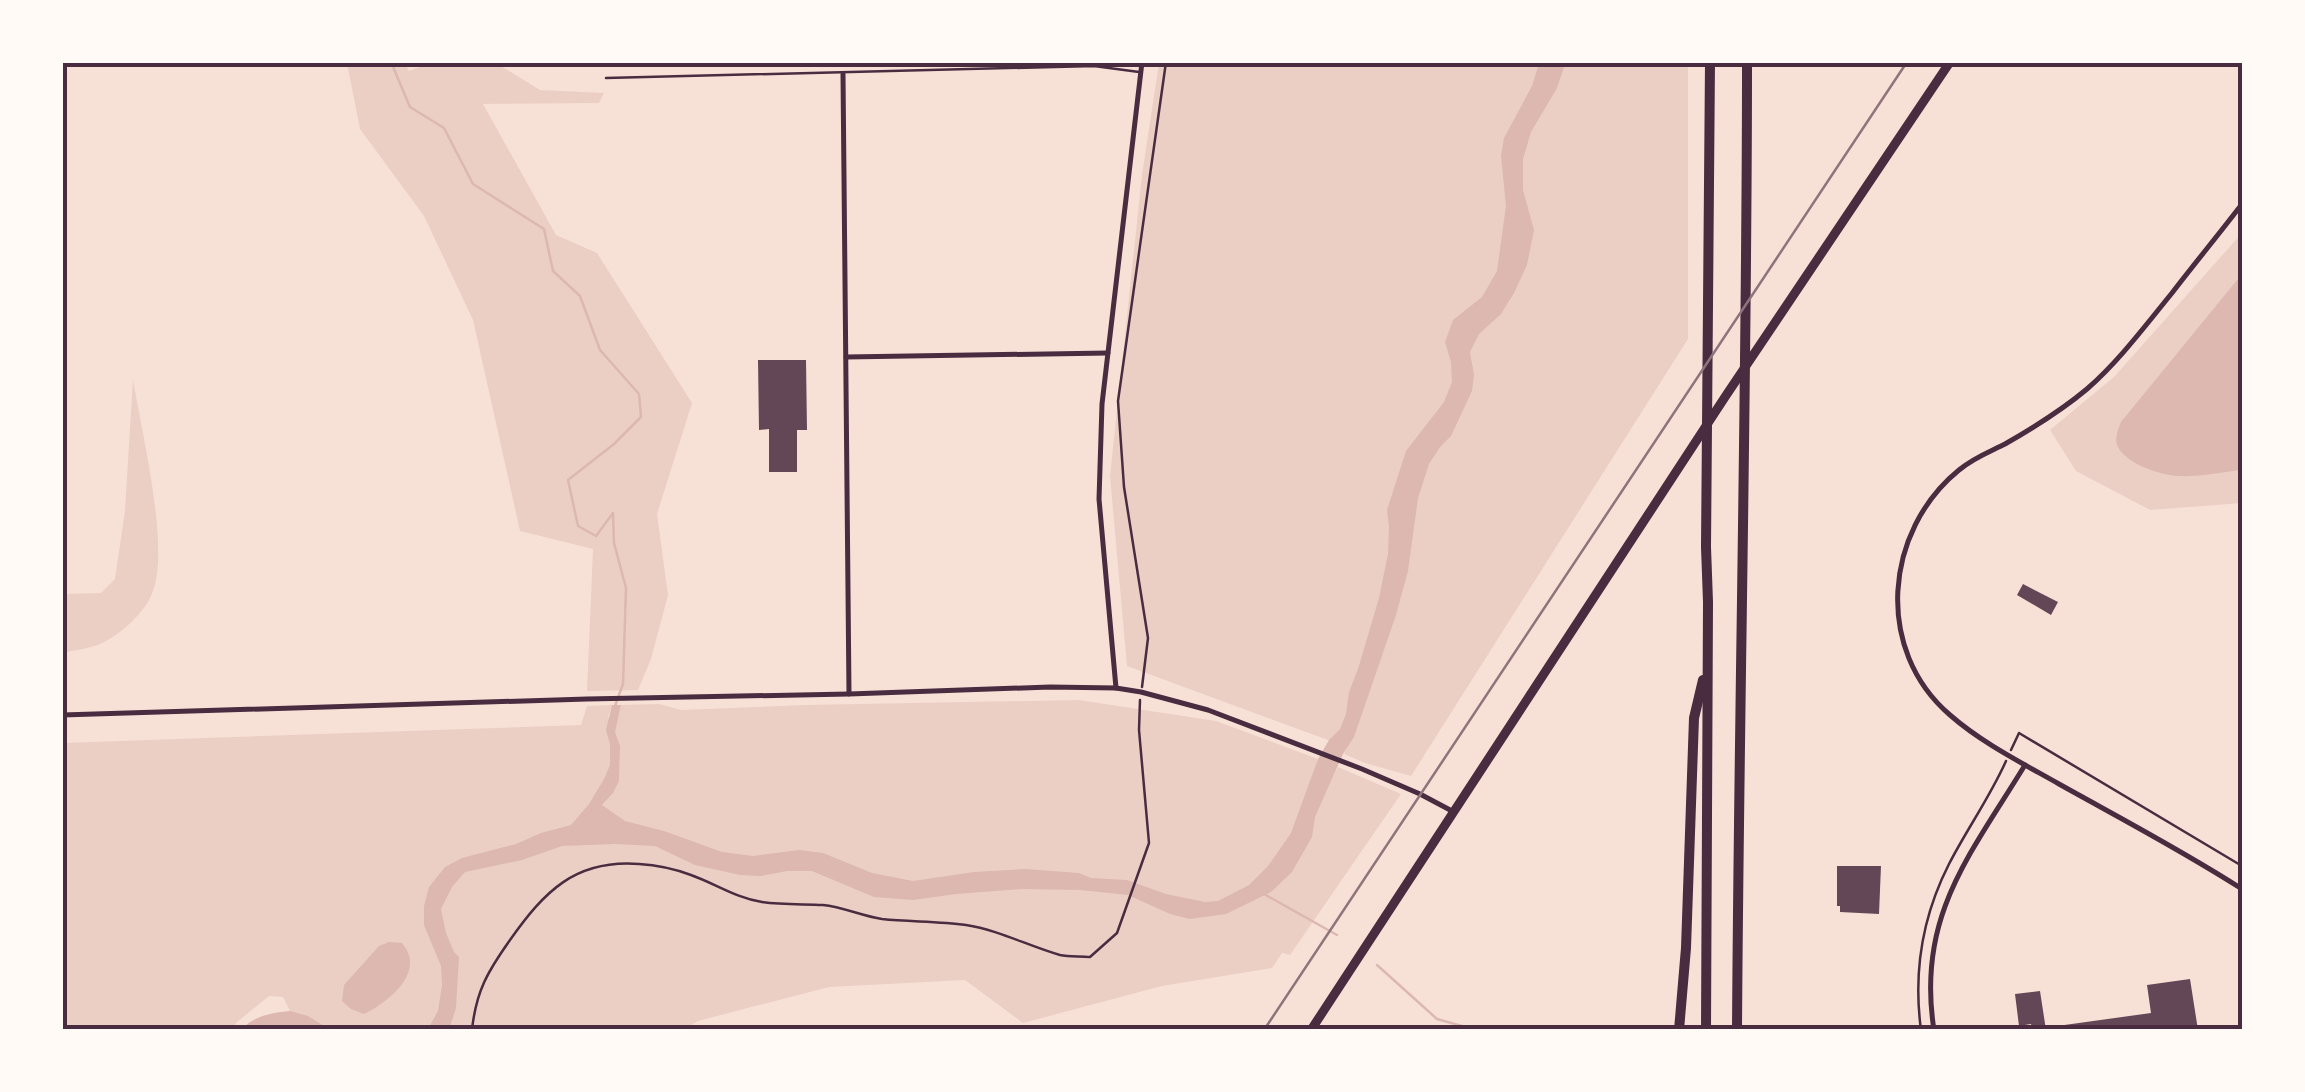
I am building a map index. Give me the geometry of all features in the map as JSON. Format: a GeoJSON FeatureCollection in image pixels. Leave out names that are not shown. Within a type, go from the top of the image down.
{"type":"FeatureCollection","features":[{"type":"Feature","properties":{"kind":"highway"},"geometry":{"type":"LineString","coordinates":[[1706,1030],[1710,62]]}},
{"type":"Feature","properties":{"kind":"highway"},"geometry":{"type":"LineString","coordinates":[[1740,1030],[1737,960],[1747,62]]}},
{"type":"Feature","properties":{"kind":"highway"},"geometry":{"type":"LineString","coordinates":[[1680,1030],[1694,718],[1708,660]]}},
{"type":"Feature","properties":{"kind":"main road"},"geometry":{"type":"LineString","coordinates":[[1311,1030],[1725,397],[1950,62]]}},
{"type":"Feature","properties":{"kind":"street"},"geometry":{"type":"LineString","coordinates":[[1116,688],[1098,499],[1102,404],[1142,62]]}},
{"type":"Feature","properties":{"kind":"street"},"geometry":{"type":"LineString","coordinates":[[844,74],[849,694]]}},
{"type":"Feature","properties":{"kind":"street"},"geometry":{"type":"LineString","coordinates":[[2242,204],[2108,370],[2061,409],[1960,468],[1930,499],[1910,532],[1900,566],[1897,606],[1914,670],[1935,701],[1951,716],[2025,765],[2242,889]]}},
{"type":"Feature","properties":{"kind":"street"},"geometry":{"type":"LineString","coordinates":[[846,357],[1108,354]]}},
{"type":"Feature","properties":{"kind":"street"},"geometry":{"type":"LineString","coordinates":[[62,715],[587,698],[1116,688],[1208,710],[1297,743],[1452,811]]}},
{"type":"Feature","properties":{"kind":"street"},"geometry":{"type":"LineString","coordinates":[[1934,1030],[1931,965],[1942,912],[1959,874],[2025,765]]}},
{"type":"Feature","properties":{"kind":"lane"},"geometry":{"type":"LineString","coordinates":[[606,78],[1094,66],[1140,72]]}},
{"type":"Feature","properties":{"kind":"path"},"geometry":{"type":"LineString","coordinates":[[472,1030],[479,991],[488,970],[543,896],[592,868],[615,864],[668,868],[760,902],[824,906],[880,919],[966,925],[1064,956],[1090,956],[1117,933],[1148,844],[1139,730],[1148,638],[1124,487],[1118,401],[1166,62]]}},
{"type":"Feature","properties":{"kind":"path"},"geometry":{"type":"LineString","coordinates":[[2019,733],[2242,866]]}},
{"type":"Feature","properties":{"kind":"path"},"geometry":{"type":"LineString","coordinates":[[1922,1030],[1917,972],[1926,920],[1945,872],[2005,763]]}},
{"type":"Feature","properties":{"kind":"shaded area"},"geometry":{"type":"Polygon","coordinates":[[[347,63],[405,63],[409,71],[430,63],[496,63],[540,90],[604,93],[599,103],[483,104],[556,235],[597,253],[692,403],[657,514],[668,595],[651,659],[638,690],[587,691],[593,549],[520,531],[473,320],[424,216],[360,129],[347,63]]]}},
{"type":"Feature","properties":{"kind":"shaded area"},"geometry":{"type":"Polygon","coordinates":[[[1159,63],[1688,63],[1688,339],[1411,776],[1365,763],[1344,754],[1347,747],[1127,666],[1110,476],[1142,175],[1159,63]]]}},
{"type":"Feature","properties":{"kind":"shaded area"},"geometry":{"type":"Polygon","coordinates":[[[1539,63],[1562,63],[1564,67],[1557,88],[1531,132],[1523,159],[1523,190],[1534,230],[1527,265],[1501,314],[1479,334],[1470,352],[1472,391],[1451,436],[1429,464],[1418,498],[1408,571],[1396,615],[1354,737],[1315,817],[1312,837],[1292,872],[1271,892],[1226,914],[1190,919],[1128,895],[1023,889],[913,900],[874,897],[812,871],[740,875],[695,865],[655,846],[562,846],[522,860],[465,872],[452,887],[441,909],[446,933],[459,957],[456,1008],[449,1030],[428,1029],[438,1011],[442,985],[441,966],[424,925],[429,887],[445,867],[462,858],[571,825],[589,804],[610,765],[606,730],[612,705],[621,705],[615,732],[620,746],[619,781],[602,805],[625,821],[722,852],[753,856],[799,850],[823,853],[872,873],[913,881],[1025,869],[1079,873],[1091,878],[1127,880],[1205,902],[1218,901],[1249,885],[1291,833],[1318,759],[1346,714],[1349,692],[1379,598],[1388,554],[1387,510],[1406,451],[1444,402],[1452,382],[1445,342],[1453,320],[1482,297],[1497,271],[1506,206],[1501,156],[1504,138],[1532,86],[1539,63]]]}},
{"type":"Feature","properties":{"kind":"shaded area"},"geometry":{"type":"Polygon","coordinates":[[[2242,233],[2242,503],[2150,510],[2076,471],[2050,430],[2114,377],[2242,233]]]}},
{"type":"Feature","properties":{"kind":"shaded area"},"geometry":{"type":"Polygon","coordinates":[[[2242,274],[2242,470],[2179,476],[2135,463],[2117,445],[2121,422],[2242,274]]]}},
{"type":"Feature","properties":{"kind":"shaded area"},"geometry":{"type":"Polygon","coordinates":[[[133,379],[156,517],[157,571],[153,591],[138,615],[116,635],[96,646],[63,653],[63,594],[101,593],[115,579],[125,511],[133,379]]]}},
{"type":"Feature","properties":{"kind":"shaded area"},"geometry":{"type":"Polygon","coordinates":[[[1079,700],[1216,721],[1318,759],[1315,768],[1333,776],[1338,767],[1401,794],[1290,955],[1282,953],[1272,968],[1162,986],[1023,1023],[965,980],[829,987],[698,1021],[685,1029],[266,1029],[270,1025],[287,1026],[290,1011],[283,997],[269,996],[232,1029],[63,1030],[62,743],[581,725],[587,706],[612,705],[608,717],[616,724],[621,705],[659,704],[681,710],[1079,700]]]}},
{"type":"Feature","properties":{"kind":"shaded area"},"geometry":{"type":"Polygon","coordinates":[[[402,943],[409,954],[407,975],[393,994],[374,1009],[364,1014],[351,1009],[342,1001],[344,985],[379,946],[402,943]]]}},
{"type":"Feature","properties":{"kind":"shaded area"},"geometry":{"type":"Polygon","coordinates":[[[290,1011],[308,1016],[329,1029],[242,1029],[258,1018],[290,1011]]]}},
{"type":"Feature","properties":{"kind":"building"},"geometry":{"type":"Polygon","coordinates":[[[758,360],[806,360],[807,430],[797,430],[797,472],[769,472],[769,429],[759,430],[758,360]]]}},
{"type":"Feature","properties":{"kind":"building"},"geometry":{"type":"Polygon","coordinates":[[[2023,584],[2058,602],[2051,615],[2017,595],[2023,584]]]}},
{"type":"Feature","properties":{"kind":"building"},"geometry":{"type":"Polygon","coordinates":[[[1837,866],[1881,866],[1879,914],[1840,912],[1837,866]]]}},
{"type":"Feature","properties":{"kind":"building"},"geometry":{"type":"Polygon","coordinates":[[[2190,979],[2198,1030],[2050,1030],[2151,1013],[2147,985],[2190,979]]]}},
{"type":"Feature","properties":{"kind":"building"},"geometry":{"type":"Polygon","coordinates":[[[2040,991],[2046,1030],[2032,1030],[2031,1024],[2019,1026],[2015,994],[2040,991]]]}},
{"type":"Feature","properties":{"kind":"waterway"},"geometry":{"type":"LineString","coordinates":[[391,62],[410,107],[444,128],[473,184],[544,229],[553,271],[580,296],[600,350],[639,394],[641,417],[568,480],[578,526],[596,536],[613,513],[614,543],[626,588],[623,684],[615,706]]}},
{"type":"Feature","properties":{"kind":"waterway"},"geometry":{"type":"LineString","coordinates":[[1264,894],[1337,935]]}},
{"type":"Feature","properties":{"kind":"waterway"},"geometry":{"type":"LineString","coordinates":[[1377,965],[1437,1019],[1476,1030]]}},
{"type":"Feature","properties":{"kind":"railway"},"geometry":{"type":"LineString","coordinates":[[1264,1030],[1907,62]]}}]}
